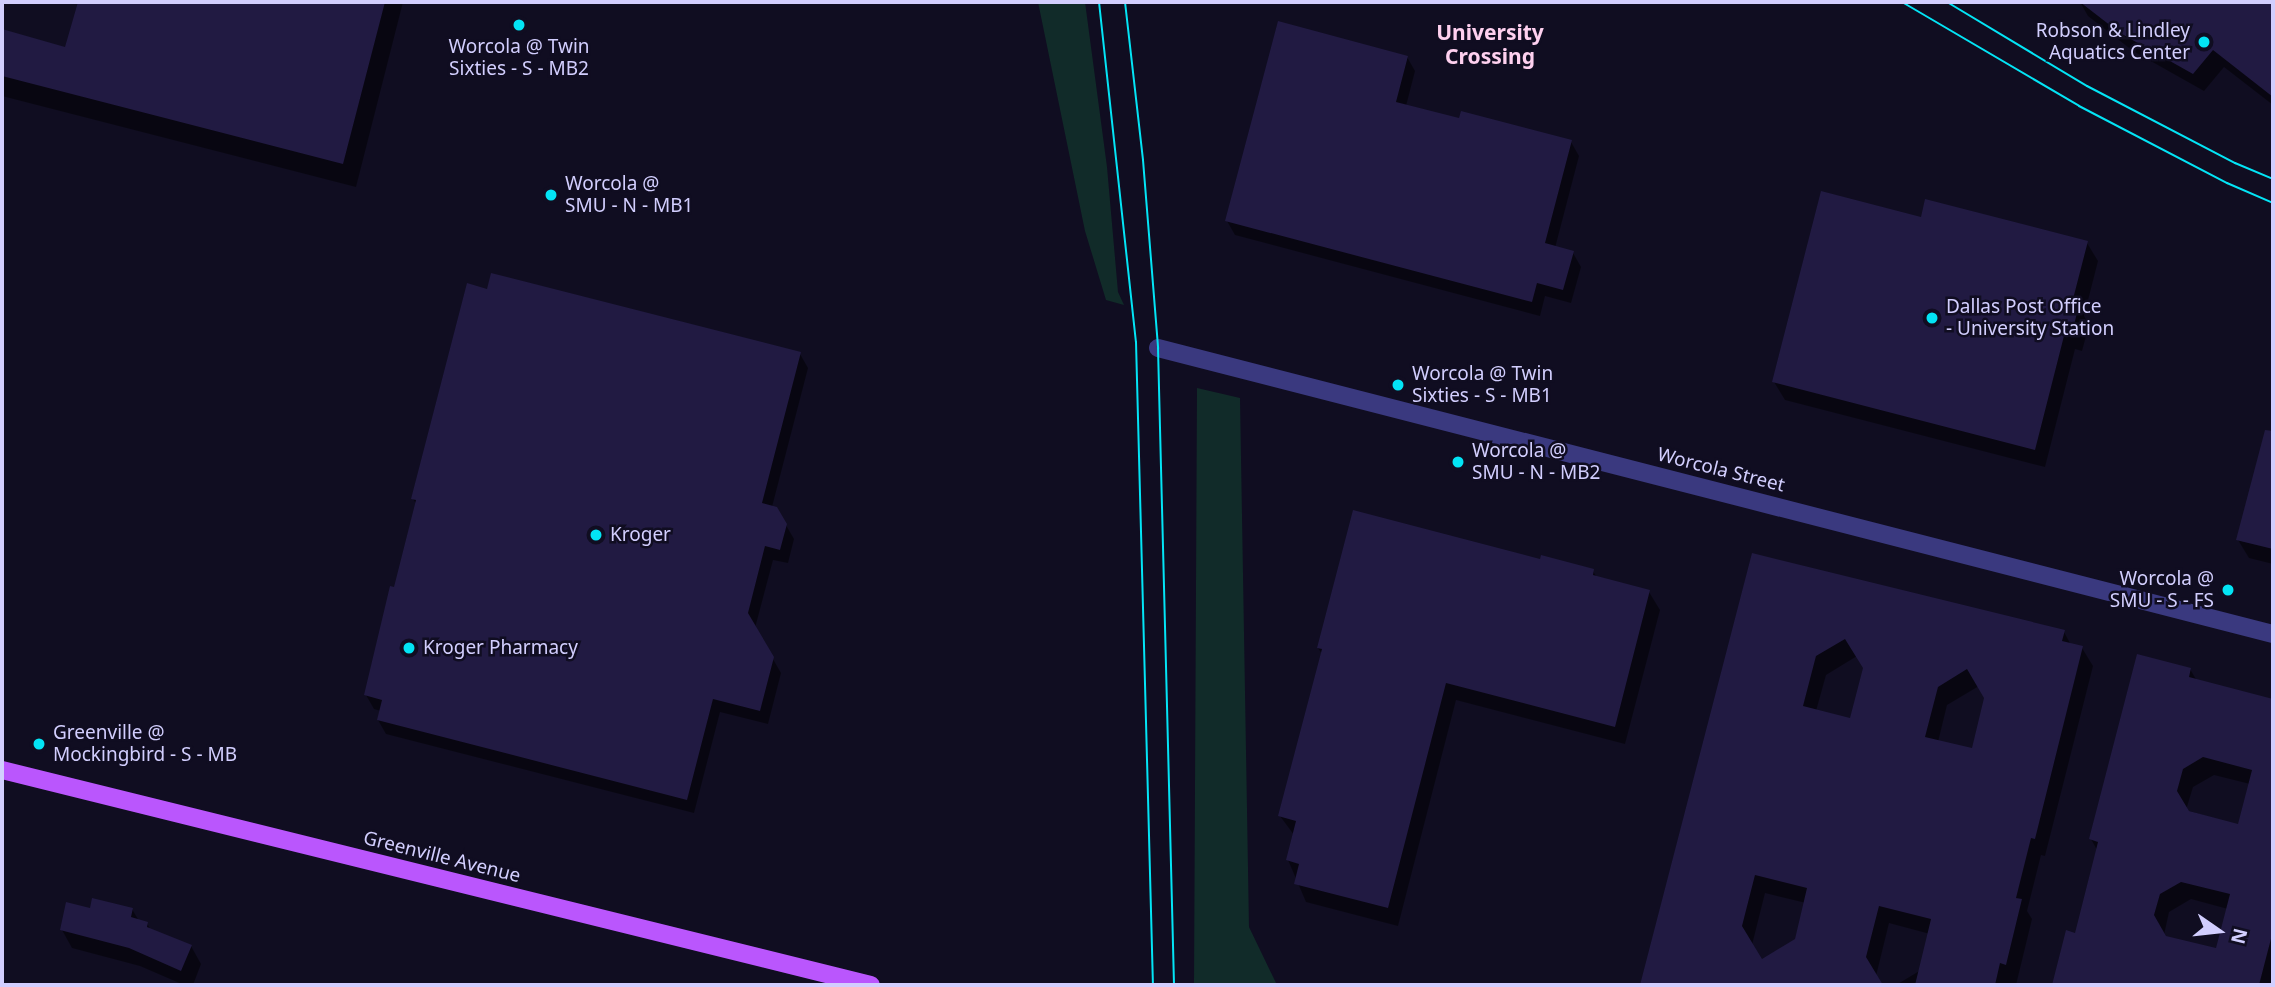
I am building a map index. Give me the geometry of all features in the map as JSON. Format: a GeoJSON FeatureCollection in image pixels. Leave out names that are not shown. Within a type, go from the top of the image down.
{"type":"FeatureCollection","features":[{"type":"Feature","properties":{"kind":"main road","name":"Greenville Avenue"},"geometry":{"type":"LineString","coordinates":[[2,770],[871,985]]}},
{"type":"Feature","properties":{"kind":"street","name":"Worcola Street"},"geometry":{"type":"LineString","coordinates":[[1157,348],[2273,634]]}},
{"type":"Feature","properties":{"kind":"green space"},"geometry":{"type":"Polygon","coordinates":[[[1038,2],[1085,2],[1107,167],[1118,292],[1124,305],[1106,300],[1085,231],[1038,2]]]}},
{"type":"Feature","properties":{"kind":"green space"},"geometry":{"type":"Polygon","coordinates":[[[1197,388],[1240,398],[1249,927],[1277,985],[1194,985],[1197,388]]]}},
{"type":"Feature","properties":{"kind":"building"},"geometry":{"type":"Polygon","coordinates":[[[78,2],[385,2],[343,164],[2,76],[2,29],[65,47],[78,2]]]}},
{"type":"Feature","properties":{"kind":"building","name":"Robson & Lindley Aquatics Center"},"geometry":{"type":"Polygon","coordinates":[[[2080,2],[2273,2],[2273,97],[2213,50],[2193,74],[2120,33],[2080,2]]]}},
{"type":"Feature","properties":{"kind":"building"},"geometry":{"type":"Polygon","coordinates":[[[1278,21],[1408,56],[1396,102],[1459,118],[1461,111],[1572,140],[1545,243],[1574,251],[1563,290],[1537,283],[1532,302],[1225,221],[1278,21]]]}},
{"type":"Feature","properties":{"kind":"building","name":"Dallas Post Office - University Station"},"geometry":{"type":"Polygon","coordinates":[[[1821,191],[1921,217],[1925,199],[2088,241],[2072,303],[2079,305],[2072,333],[2065,332],[2035,450],[1772,382],[1821,191]]]}},
{"type":"Feature","properties":{"kind":"building","name":"Kroger"},"geometry":{"type":"Polygon","coordinates":[[[491,273],[801,352],[762,503],[777,507],[787,524],[780,550],[765,546],[748,613],[774,657],[760,711],[713,699],[687,800],[377,720],[382,700],[364,695],[390,586],[394,587],[416,500],[411,499],[467,283],[487,289],[491,273]]]}},
{"type":"Feature","properties":{"kind":"building"},"geometry":{"type":"Polygon","coordinates":[[[2265,430],[2273,431],[2273,549],[2236,540],[2265,430]]]}},
{"type":"Feature","properties":{"kind":"building"},"geometry":{"type":"Polygon","coordinates":[[[1353,510],[1540,559],[1541,555],[1594,569],[1593,575],[1650,590],[1615,727],[1446,683],[1388,908],[1294,884],[1299,864],[1286,860],[1296,821],[1278,816],[1322,649],[1317,648],[1353,510]]]}},
{"type":"Feature","properties":{"kind":"building"},"geometry":{"type":"Polygon","coordinates":[[[1752,553],[2065,630],[2062,641],[2083,646],[2035,839],[2031,838],[2016,898],[2022,899],[2006,965],[2000,963],[1995,985],[1915,985],[1931,919],[1879,906],[1866,957],[1883,985],[1640,985],[1752,553]],[[1845,639],[1816,656],[1803,706],[1850,718],[1863,668],[1845,639]],[[1967,669],[1938,687],[1925,737],[1972,748],[1984,698],[1967,669]],[[1755,875],[1742,926],[1762,959],[1795,939],[1807,888],[1755,875]]]}},
{"type":"Feature","properties":{"kind":"building"},"geometry":{"type":"Polygon","coordinates":[[[2137,654],[2191,668],[2189,677],[2273,699],[2273,931],[2259,985],[2052,985],[2066,930],[2075,933],[2098,842],[2089,839],[2137,654]],[[2203,757],[2183,769],[2177,791],[2189,811],[2238,824],[2252,770],[2203,757]],[[2181,882],[2160,894],[2154,915],[2166,936],[2216,948],[2230,894],[2181,882]]]}},
{"type":"Feature","properties":{"kind":"building"},"geometry":{"type":"Polygon","coordinates":[[[92,898],[133,908],[131,917],[148,922],[147,927],[192,945],[181,971],[129,948],[60,930],[66,902],[90,908],[92,898]]]}},
{"type":"Feature","properties":{"kind":"tram line"},"geometry":{"type":"LineString","coordinates":[[1099,2],[1136,342],[1153,985]]}},
{"type":"Feature","properties":{"kind":"tram line"},"geometry":{"type":"LineString","coordinates":[[1125,2],[1143,160],[1158,348],[1174,985]]}},
{"type":"Feature","properties":{"kind":"tram line"},"geometry":{"type":"LineString","coordinates":[[1902,2],[2079,106],[2227,183],[2273,203]]}},
{"type":"Feature","properties":{"kind":"tram line"},"geometry":{"type":"LineString","coordinates":[[1947,2],[2087,86],[2235,163],[2273,179]]}},
{"type":"Feature","properties":{"kind":"place","name":"Worcola @ Twin Sixties - S - MB2"},"geometry":{"type":"Point","coordinates":[519,25]}},
{"type":"Feature","properties":{"kind":"place","name":"Robson & Lindley Aquatics Center"},"geometry":{"type":"Point","coordinates":[2204,42]}},
{"type":"Feature","properties":{"kind":"place","name":"Worcola @ SMU - N - MB1"},"geometry":{"type":"Point","coordinates":[551,195]}},
{"type":"Feature","properties":{"kind":"place","name":"Dallas Post Office - University Station"},"geometry":{"type":"Point","coordinates":[1932,318]}},
{"type":"Feature","properties":{"kind":"place","name":"Worcola @ Twin Sixties - S - MB1"},"geometry":{"type":"Point","coordinates":[1398,385]}},
{"type":"Feature","properties":{"kind":"place","name":"Worcola @ SMU - N - MB2"},"geometry":{"type":"Point","coordinates":[1458,462]}},
{"type":"Feature","properties":{"kind":"place","name":"Kroger"},"geometry":{"type":"Point","coordinates":[596,535]}},
{"type":"Feature","properties":{"kind":"place","name":"Worcola @ SMU - S - FS"},"geometry":{"type":"Point","coordinates":[2228,590]}},
{"type":"Feature","properties":{"kind":"place","name":"Kroger Pharmacy"},"geometry":{"type":"Point","coordinates":[409,648]}},
{"type":"Feature","properties":{"kind":"place","name":"Greenville @ Mockingbird - S - MB"},"geometry":{"type":"Point","coordinates":[39,744]}},
{"type":"Feature","properties":{"kind":"district","name":"University Crossing"},"geometry":{"type":"Point","coordinates":[1490,44]}}]}
